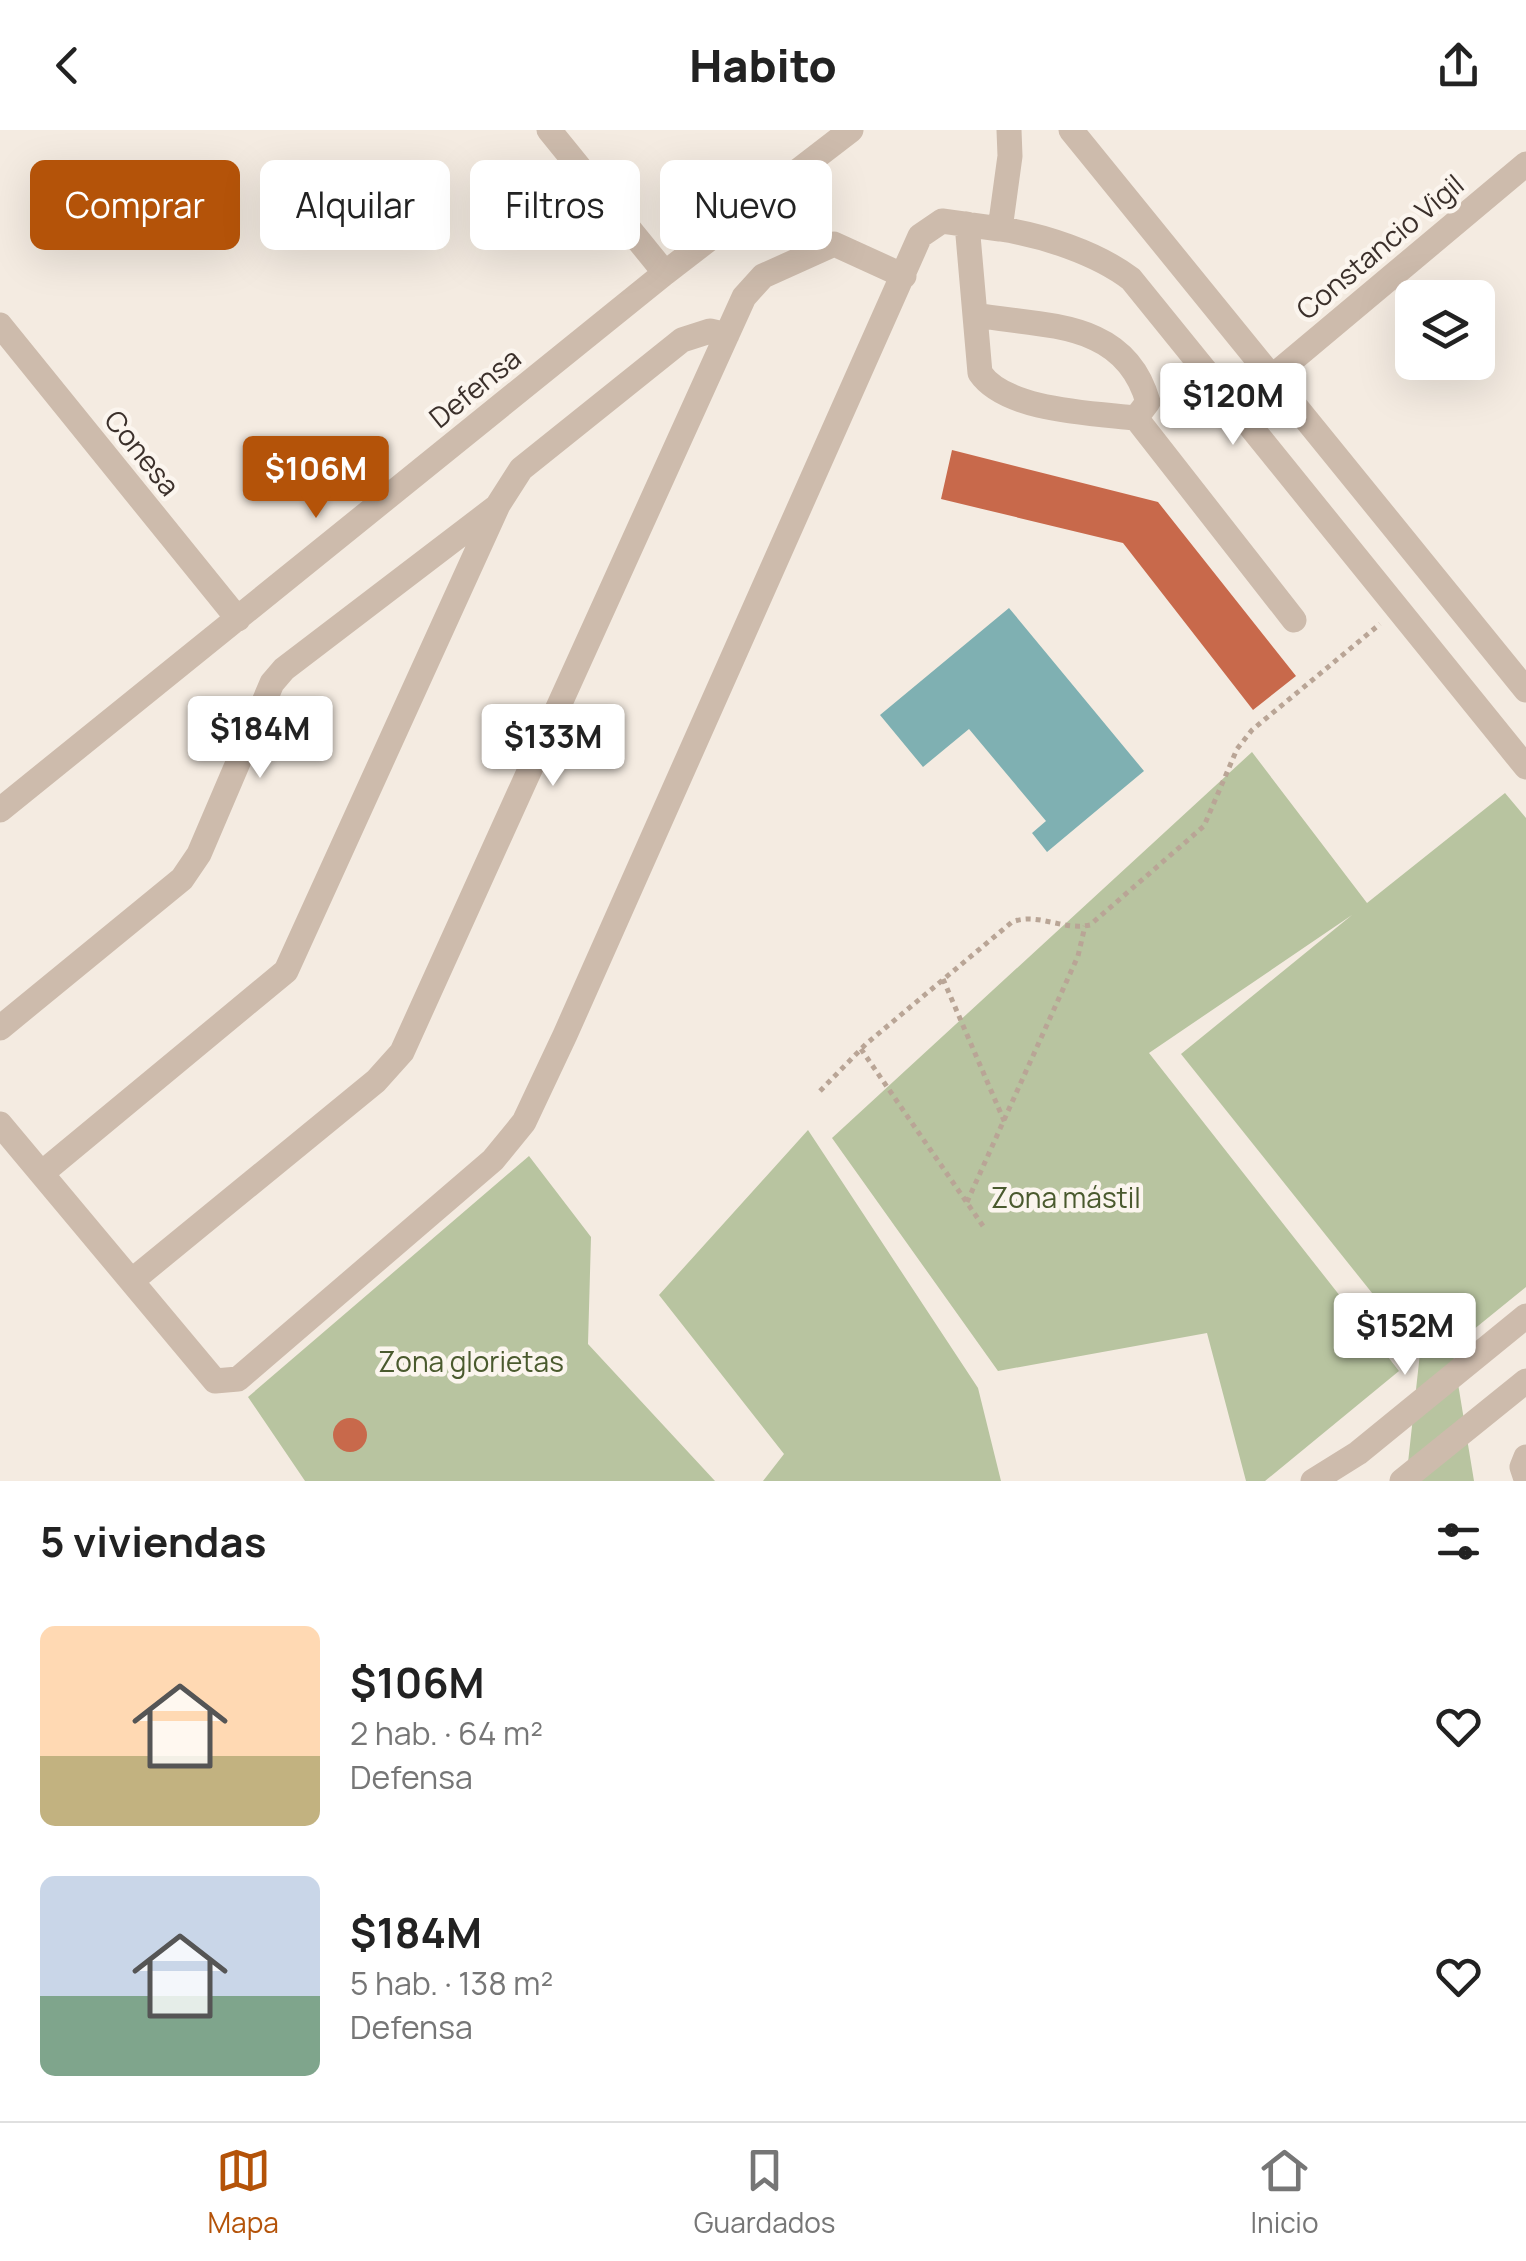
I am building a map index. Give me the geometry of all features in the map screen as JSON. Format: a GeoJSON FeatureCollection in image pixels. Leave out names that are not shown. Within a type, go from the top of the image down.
{"type":"FeatureCollection","features":[{"type":"Feature","properties":{"kind":"street"},"geometry":{"type":"LineString","coordinates":[[549,130],[665,273]]}},
{"type":"Feature","properties":{"kind":"street","name":"Defensa"},"geometry":{"type":"LineString","coordinates":[[0,810],[665,273],[851,130]]}},
{"type":"Feature","properties":{"kind":"street"},"geometry":{"type":"LineString","coordinates":[[1000,229],[1010,156],[1009,130]]}},
{"type":"Feature","properties":{"kind":"street"},"geometry":{"type":"LineString","coordinates":[[1071,130],[1526,690]]}},
{"type":"Feature","properties":{"kind":"street","name":"Constancio Vigil"},"geometry":{"type":"LineString","coordinates":[[1273,376],[1526,164]]}},
{"type":"Feature","properties":{"kind":"street"},"geometry":{"type":"LineString","coordinates":[[3,1132],[134,1279],[215,1381],[238,1380],[515,1137],[920,236],[942,221],[1000,229],[1058,245],[1131,278],[1526,767]]}},
{"type":"Feature","properties":{"kind":"street"},"geometry":{"type":"LineString","coordinates":[[967,224],[980,373],[989,386],[1032,403],[1136,418],[1294,620]]}},
{"type":"Feature","properties":{"kind":"street"},"geometry":{"type":"LineString","coordinates":[[134,1279],[376,1080],[402,1052],[727,335],[756,282],[820,247],[844,246],[904,276]]}},
{"type":"Feature","properties":{"kind":"street"},"geometry":{"type":"LineString","coordinates":[[976,315],[1090,334],[1123,352],[1143,384],[1148,402],[1136,418]]}},
{"type":"Feature","properties":{"kind":"street","name":"Conesa"},"geometry":{"type":"LineString","coordinates":[[0,324],[238,619]]}},
{"type":"Feature","properties":{"kind":"street"},"geometry":{"type":"LineString","coordinates":[[42,1173],[286,970],[300,949],[498,505],[522,469],[682,340],[710,330],[727,335]]}},
{"type":"Feature","properties":{"kind":"street"},"geometry":{"type":"LineString","coordinates":[[0,1028],[182,879],[199,854],[272,683],[284,669],[498,505]]}},
{"type":"Feature","properties":{"kind":"street"},"geometry":{"type":"LineString","coordinates":[[1313,1481],[1358,1452],[1526,1316]]}},
{"type":"Feature","properties":{"kind":"street"},"geometry":{"type":"LineString","coordinates":[[1402,1481],[1526,1381]]}},
{"type":"Feature","properties":{"kind":"street"},"geometry":{"type":"LineString","coordinates":[[1526,1457],[1526,1479]]}},
{"type":"Feature","properties":{"kind":"path"},"geometry":{"type":"LineString","coordinates":[[967,1202],[1078,956],[1084,926],[1204,826],[1237,749],[1252,730],[1398,609]]}},
{"type":"Feature","properties":{"kind":"path"},"geometry":{"type":"LineString","coordinates":[[820,1092],[860,1048],[1012,922],[1027,918],[1084,926]]}},
{"type":"Feature","properties":{"kind":"path"},"geometry":{"type":"LineString","coordinates":[[942,979],[1005,1122]]}},
{"type":"Feature","properties":{"kind":"path"},"geometry":{"type":"LineString","coordinates":[[860,1048],[983,1226]]}},
{"type":"Feature","properties":{"kind":"green space","name":"Zona mástil"},"geometry":{"type":"Polygon","coordinates":[[[1252,752],[1367,903],[1505,793],[1526,818],[1526,1287],[1452,1347],[1474,1481],[1406,1481],[1420,1353],[1181,1054],[1352,915],[1149,1053],[1399,1371],[1265,1481],[1246,1481],[1207,1333],[998,1371],[832,1138],[1252,752]]]}},
{"type":"Feature","properties":{"kind":"green space"},"geometry":{"type":"Polygon","coordinates":[[[808,1130],[978,1388],[1001,1481],[763,1481],[784,1454],[659,1295],[808,1130]]]}},
{"type":"Feature","properties":{"kind":"green space","name":"Zona glorietas"},"geometry":{"type":"Polygon","coordinates":[[[529,1156],[591,1237],[588,1344],[715,1481],[305,1481],[248,1397],[529,1156]]]}},
{"type":"Feature","properties":{"kind":"water"},"geometry":{"type":"Polygon","coordinates":[[[1009,608],[1144,771],[1047,852],[1032,833],[1046,821],[969,729],[923,767],[880,715],[1009,608]]]}},
{"type":"Feature","properties":{"kind":"building"},"geometry":{"type":"Polygon","coordinates":[[[952,450],[1158,502],[1296,676],[1253,710],[1123,543],[941,499],[952,450]]]}},
{"type":"Feature","properties":{"kind":"building"},"geometry":{"type":"Polygon","coordinates":[[[350,1418],[362,1423],[367,1435],[362,1447],[350,1452],[338,1447],[333,1435],[338,1423],[350,1418]]]}}]}
